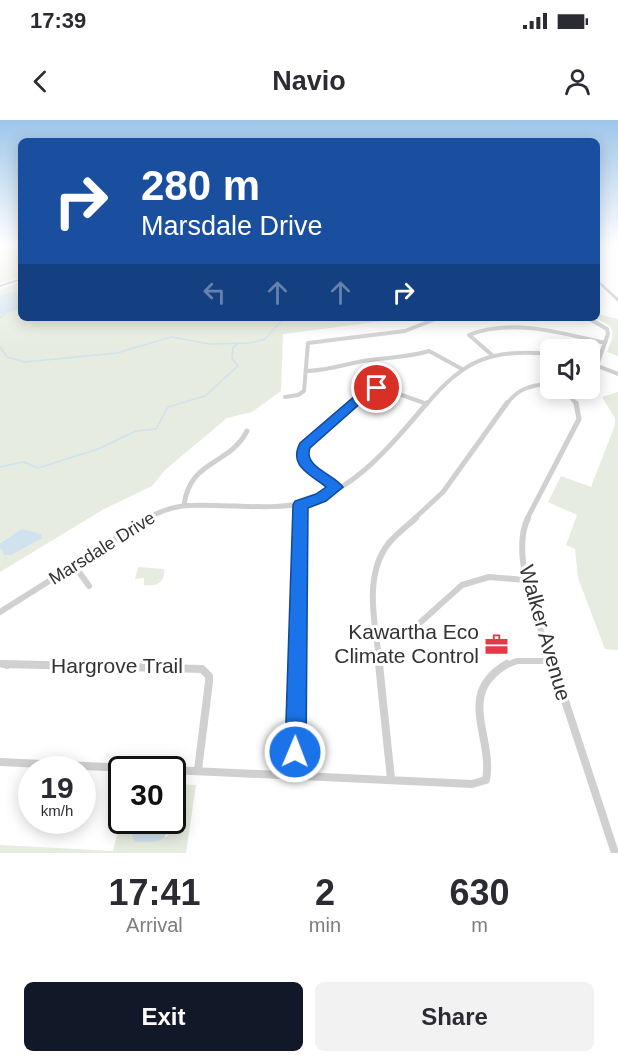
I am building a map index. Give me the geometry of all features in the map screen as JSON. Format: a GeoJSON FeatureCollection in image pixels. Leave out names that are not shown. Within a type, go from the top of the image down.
{"type":"FeatureCollection","features":[{"type":"Feature","properties":{"kind":"main road"},"geometry":{"type":"LineString","coordinates":[[0,286],[18,280]]}},
{"type":"Feature","properties":{"kind":"main road"},"geometry":{"type":"LineString","coordinates":[[600,283],[618,301]]}},
{"type":"Feature","properties":{"kind":"street"},"geometry":{"type":"LineString","coordinates":[[285,397],[298,395],[304,391],[308,343],[405,331],[430,321]]}},
{"type":"Feature","properties":{"kind":"street"},"geometry":{"type":"LineString","coordinates":[[593,321],[607,329],[600,357]]}},
{"type":"Feature","properties":{"kind":"street"},"geometry":{"type":"LineString","coordinates":[[492,355],[469,334],[484,330],[521,328],[550,331],[605,343]]}},
{"type":"Feature","properties":{"kind":"street"},"geometry":{"type":"LineString","coordinates":[[307,371],[331,370],[364,361],[411,357],[429,351],[462,369]]}},
{"type":"Feature","properties":{"kind":"street","name":"Marsdale Drive"},"geometry":{"type":"LineString","coordinates":[[0,612],[169,507],[300,505],[321,497],[383,454],[427,404],[462,369],[492,355],[518,352],[540,353]]}},
{"type":"Feature","properties":{"kind":"street"},"geometry":{"type":"LineString","coordinates":[[600,366],[618,374]]}},
{"type":"Feature","properties":{"kind":"street"},"geometry":{"type":"LineString","coordinates":[[391,779],[372,591],[380,559],[388,544],[443,492],[514,393],[540,384]]}},
{"type":"Feature","properties":{"kind":"street"},"geometry":{"type":"LineString","coordinates":[[336,487],[302,460],[305,446],[372,389],[385,389],[427,404]]}},
{"type":"Feature","properties":{"kind":"street","name":"Walker Avenue"},"geometry":{"type":"LineString","coordinates":[[574,399],[579,409],[579,419],[526,522],[522,557],[525,580],[615,853]]}},
{"type":"Feature","properties":{"kind":"street"},"geometry":{"type":"LineString","coordinates":[[184,505],[187,491],[194,478],[241,442],[247,431]]}},
{"type":"Feature","properties":{"kind":"street"},"geometry":{"type":"LineString","coordinates":[[295,775],[300,505]]}},
{"type":"Feature","properties":{"kind":"street"},"geometry":{"type":"LineString","coordinates":[[74,566],[89,586]]}},
{"type":"Feature","properties":{"kind":"street"},"geometry":{"type":"LineString","coordinates":[[376,633],[413,629],[462,585],[489,577],[525,580]]}},
{"type":"Feature","properties":{"kind":"street"},"geometry":{"type":"LineString","coordinates":[[0,762],[472,784],[486,780],[490,768],[477,706],[479,692],[501,666],[514,660],[551,661]]}},
{"type":"Feature","properties":{"kind":"street","name":"Hargrove Trail"},"geometry":{"type":"LineString","coordinates":[[0,663],[7,666],[202,669],[209,676],[209,681],[198,770]]}},
{"type":"Feature","properties":{"kind":"shaded area"},"geometry":{"type":"Polygon","coordinates":[[[0,279],[13,279],[0,283],[0,279]]]}},
{"type":"Feature","properties":{"kind":"shaded area"},"geometry":{"type":"Polygon","coordinates":[[[18,283],[18,321],[383,321],[283,334],[281,391],[252,412],[227,418],[165,470],[152,486],[104,509],[0,572],[0,550],[41,534],[19,534],[0,543],[0,289],[18,283]]]}},
{"type":"Feature","properties":{"kind":"shaded area"},"geometry":{"type":"Polygon","coordinates":[[[600,315],[618,319],[618,356],[607,352],[612,340],[612,331],[607,324],[601,321],[600,315]]]}},
{"type":"Feature","properties":{"kind":"shaded area"},"geometry":{"type":"Polygon","coordinates":[[[618,392],[618,650],[605,649],[578,578],[575,549],[566,545],[577,515],[548,502],[561,476],[591,487],[615,425],[615,418],[602,397],[618,392]]]}},
{"type":"Feature","properties":{"kind":"shaded area"},"geometry":{"type":"Polygon","coordinates":[[[138,567],[164,569],[162,580],[156,584],[144,585],[144,578],[135,579],[138,567]]]}},
{"type":"Feature","properties":{"kind":"shaded area"},"geometry":{"type":"Polygon","coordinates":[[[186,785],[196,785],[186,853],[0,853],[0,845],[113,851],[117,834],[167,837],[168,834],[186,834],[186,785]]]}},
{"type":"Feature","properties":{"kind":"water"},"geometry":{"type":"Polygon","coordinates":[[[18,291],[18,310],[0,315],[0,296],[18,291]]]}},
{"type":"Feature","properties":{"kind":"water"},"geometry":{"type":"Polygon","coordinates":[[[22,529],[41,534],[42,538],[11,555],[4,555],[2,549],[0,550],[0,543],[22,529]]]}},
{"type":"Feature","properties":{"kind":"water"},"geometry":{"type":"Polygon","coordinates":[[[132,834],[166,834],[155,842],[135,842],[132,834]]]}},
{"type":"Feature","properties":{"kind":"waterway"},"geometry":{"type":"LineString","coordinates":[[17,291],[14,285],[18,283]]}},
{"type":"Feature","properties":{"kind":"waterway"},"geometry":{"type":"LineString","coordinates":[[0,318],[6,314]]}},
{"type":"Feature","properties":{"kind":"waterway"},"geometry":{"type":"LineString","coordinates":[[0,347],[7,357],[25,362],[117,353],[171,337],[210,344],[250,343],[265,339],[281,321]]}},
{"type":"Feature","properties":{"kind":"waterway"},"geometry":{"type":"LineString","coordinates":[[0,467],[24,462],[38,468],[98,449],[136,431],[156,429],[168,407],[205,396],[238,366],[232,358],[233,347],[238,344]]}},
{"type":"Feature","properties":{"kind":"place","name":"Kawartha Eco Climate Control"},"geometry":{"type":"Point","coordinates":[497,644]}},
{"type":"Feature","properties":{"kind":"route"},"geometry":{"type":"LineString","coordinates":[[295,752],[300,505],[321,497],[336,487],[306,464],[302,460],[302,454],[305,446],[336,418],[367,391],[377,388]]}}]}
